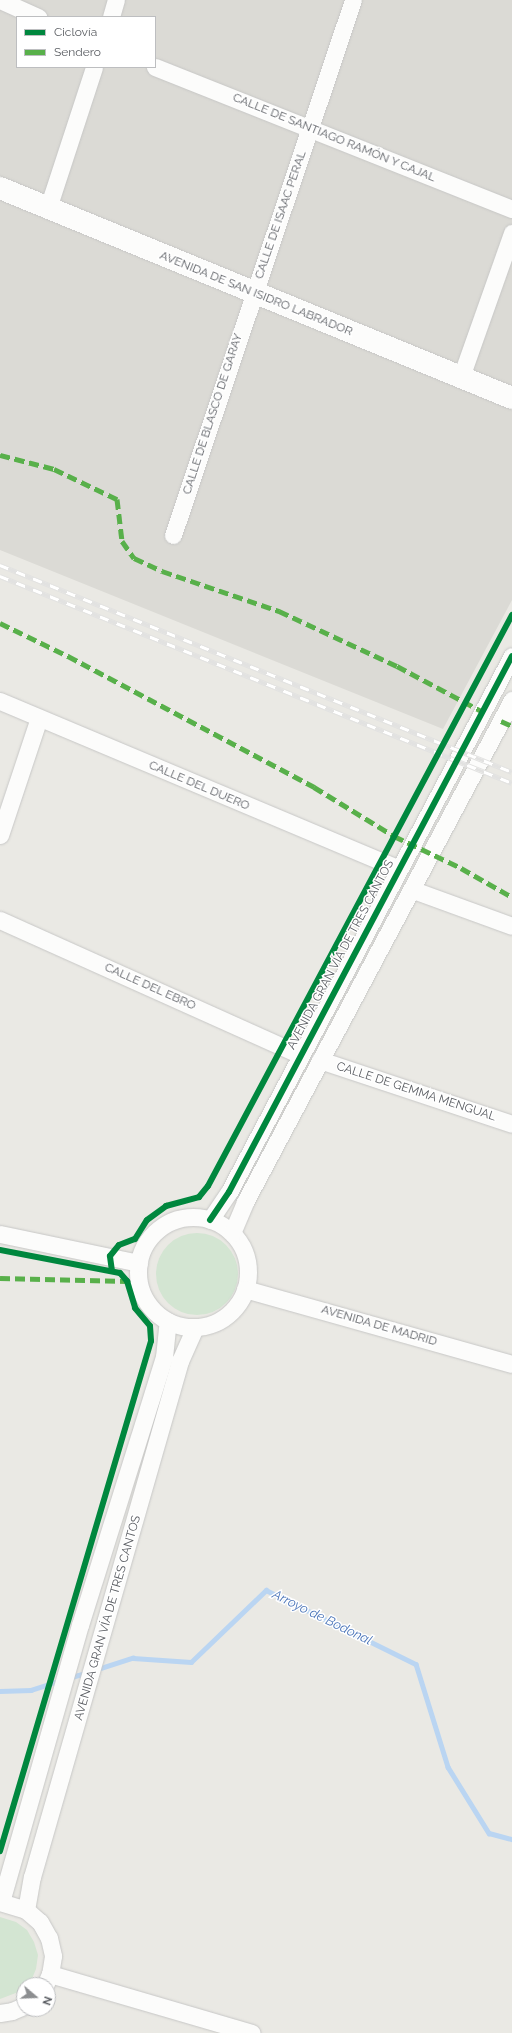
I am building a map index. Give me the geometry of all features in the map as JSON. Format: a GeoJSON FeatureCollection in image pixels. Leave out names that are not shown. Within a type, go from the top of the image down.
{"type":"FeatureCollection","features":[{"type":"Feature","properties":{"kind":"street"},"geometry":{"type":"LineString","coordinates":[[0,0],[36,16]]}},
{"type":"Feature","properties":{"kind":"street"},"geometry":{"type":"LineString","coordinates":[[111,16],[116,0]]}},
{"type":"Feature","properties":{"kind":"street","name":"CALLE DE ISAAC PERAL"},"geometry":{"type":"LineString","coordinates":[[253,293],[311,129],[353,0]]}},
{"type":"Feature","properties":{"kind":"street","name":"CALLE DE SANTIAGO RAMÓN Y CAJAL"},"geometry":{"type":"LineString","coordinates":[[156,67],[512,209]]}},
{"type":"Feature","properties":{"kind":"street"},"geometry":{"type":"LineString","coordinates":[[48,208],[94,68]]}},
{"type":"Feature","properties":{"kind":"street","name":"AVENIDA DE SAN ISIDRO LABRADOR"},"geometry":{"type":"LineString","coordinates":[[0,188],[512,398]]}},
{"type":"Feature","properties":{"kind":"street"},"geometry":{"type":"LineString","coordinates":[[461,377],[512,233]]}},
{"type":"Feature","properties":{"kind":"street","name":"CALLE DE BLASCO DE GARAY"},"geometry":{"type":"LineString","coordinates":[[173,535],[253,293]]}},
{"type":"Feature","properties":{"kind":"street","name":"AVENIDA GRAN VÍA DE TRES CANTOS"},"geometry":{"type":"LineString","coordinates":[[210,1220],[229,1192],[512,656]]}},
{"type":"Feature","properties":{"kind":"street"},"geometry":{"type":"LineString","coordinates":[[232,1234],[245,1202],[320,1060],[413,890],[512,700]]}},
{"type":"Feature","properties":{"kind":"street","name":"CALLE DEL DUERO"},"geometry":{"type":"LineString","coordinates":[[0,701],[399,869]]}},
{"type":"Feature","properties":{"kind":"street"},"geometry":{"type":"LineString","coordinates":[[0,835],[39,718]]}},
{"type":"Feature","properties":{"kind":"street"},"geometry":{"type":"LineString","coordinates":[[413,890],[512,926]]}},
{"type":"Feature","properties":{"kind":"street","name":"CALLE DEL EBRO"},"geometry":{"type":"LineString","coordinates":[[0,920],[300,1055]]}},
{"type":"Feature","properties":{"kind":"street","name":"CALLE DE GEMMA MENGUAL"},"geometry":{"type":"LineString","coordinates":[[320,1060],[512,1124]]}},
{"type":"Feature","properties":{"kind":"street"},"geometry":{"type":"LineString","coordinates":[[194,1217],[210,1220],[232,1234],[242,1246],[247,1260],[245,1289],[237,1305],[226,1317],[211,1324],[195,1327],[168,1321],[154,1312],[144,1299],[139,1283],[139,1263],[151,1237],[163,1226],[178,1219],[194,1217]]}},
{"type":"Feature","properties":{"kind":"street"},"geometry":{"type":"LineString","coordinates":[[0,1234],[139,1263]]}},
{"type":"Feature","properties":{"kind":"street","name":"AVENIDA DE MADRID"},"geometry":{"type":"LineString","coordinates":[[245,1289],[512,1364]]}},
{"type":"Feature","properties":{"kind":"street","name":"AVENIDA GRAN VÍA DE TRES CANTOS"},"geometry":{"type":"LineString","coordinates":[[0,1902],[80,1625],[164,1357],[168,1321]]}},
{"type":"Feature","properties":{"kind":"street","name":"AVENIDA GRAN VÍA DE TRES CANTOS"},"geometry":{"type":"LineString","coordinates":[[26,1910],[32,1876],[105,1628],[180,1361],[195,1327]]}},
{"type":"Feature","properties":{"kind":"street"},"geometry":{"type":"LineString","coordinates":[[0,1902],[26,1910],[40,1922],[49,1938],[53,1956],[49,1977]]}},
{"type":"Feature","properties":{"kind":"street"},"geometry":{"type":"LineString","coordinates":[[56,1982],[252,2033]]}},
{"type":"Feature","properties":{"kind":"street"},"geometry":{"type":"LineString","coordinates":[[0,2013],[16,2009]]}},
{"type":"Feature","properties":{"kind":"shaded area"},"geometry":{"type":"Polygon","coordinates":[[[0,0],[512,0],[512,600],[443,729],[0,550],[0,0]]]}},
{"type":"Feature","properties":{"kind":"green space"},"geometry":{"type":"Polygon","coordinates":[[[197,1233],[213,1236],[226,1245],[235,1258],[238,1274],[235,1290],[226,1303],[213,1312],[197,1315],[181,1312],[168,1303],[159,1290],[156,1274],[159,1258],[168,1245],[181,1236],[197,1233]]]}},
{"type":"Feature","properties":{"kind":"green space"},"geometry":{"type":"Polygon","coordinates":[[[0,1917],[16,1922],[27,1930],[34,1942],[38,1955],[36,1969],[33,1977],[16,1977],[16,1993],[0,1999],[0,1917]]]}},
{"type":"Feature","properties":{"kind":"waterway","name":"Arroyo de Bodonal"},"geometry":{"type":"LineString","coordinates":[[95,1670],[133,1658],[191,1662],[266,1590],[416,1664],[448,1767],[489,1833],[512,1839]]}},
{"type":"Feature","properties":{"kind":"waterway","name":"Arroyo de Bodonal"},"geometry":{"type":"LineString","coordinates":[[68,1678],[86,1673]]}},
{"type":"Feature","properties":{"kind":"waterway","name":"Arroyo de Bodonal"},"geometry":{"type":"LineString","coordinates":[[0,1691],[31,1690],[59,1681]]}},
{"type":"Feature","properties":{"kind":"railway"},"geometry":{"type":"LineString","coordinates":[[0,565],[512,772]]}},
{"type":"Feature","properties":{"kind":"railway"},"geometry":{"type":"LineString","coordinates":[[0,576],[512,783]]}},
{"type":"Feature","properties":{"kind":"marked path"},"geometry":{"type":"LineString","coordinates":[[0,455],[54,469],[117,499],[122,541],[134,558],[162,571],[279,611],[397,666],[483,712]]}},
{"type":"Feature","properties":{"kind":"marked path"},"geometry":{"type":"LineString","coordinates":[[0,623],[68,656],[314,787],[394,836],[461,868],[512,897]]}},
{"type":"Feature","properties":{"kind":"marked path"},"geometry":{"type":"LineString","coordinates":[[501,721],[512,726]]}},
{"type":"Feature","properties":{"kind":"marked path"},"geometry":{"type":"LineString","coordinates":[[0,1278],[127,1281]]}},
{"type":"Feature","properties":{"kind":"cycle path"},"geometry":{"type":"LineString","coordinates":[[112,1271],[110,1256],[119,1245],[135,1239],[147,1220],[166,1206],[199,1197],[208,1186],[512,615]]}},
{"type":"Feature","properties":{"kind":"cycle path"},"geometry":{"type":"LineString","coordinates":[[210,1220],[229,1192],[512,656]]}},
{"type":"Feature","properties":{"kind":"cycle path"},"geometry":{"type":"LineString","coordinates":[[0,1250],[120,1273],[127,1281],[135,1308],[150,1326],[151,1341],[0,1851]]}}]}
